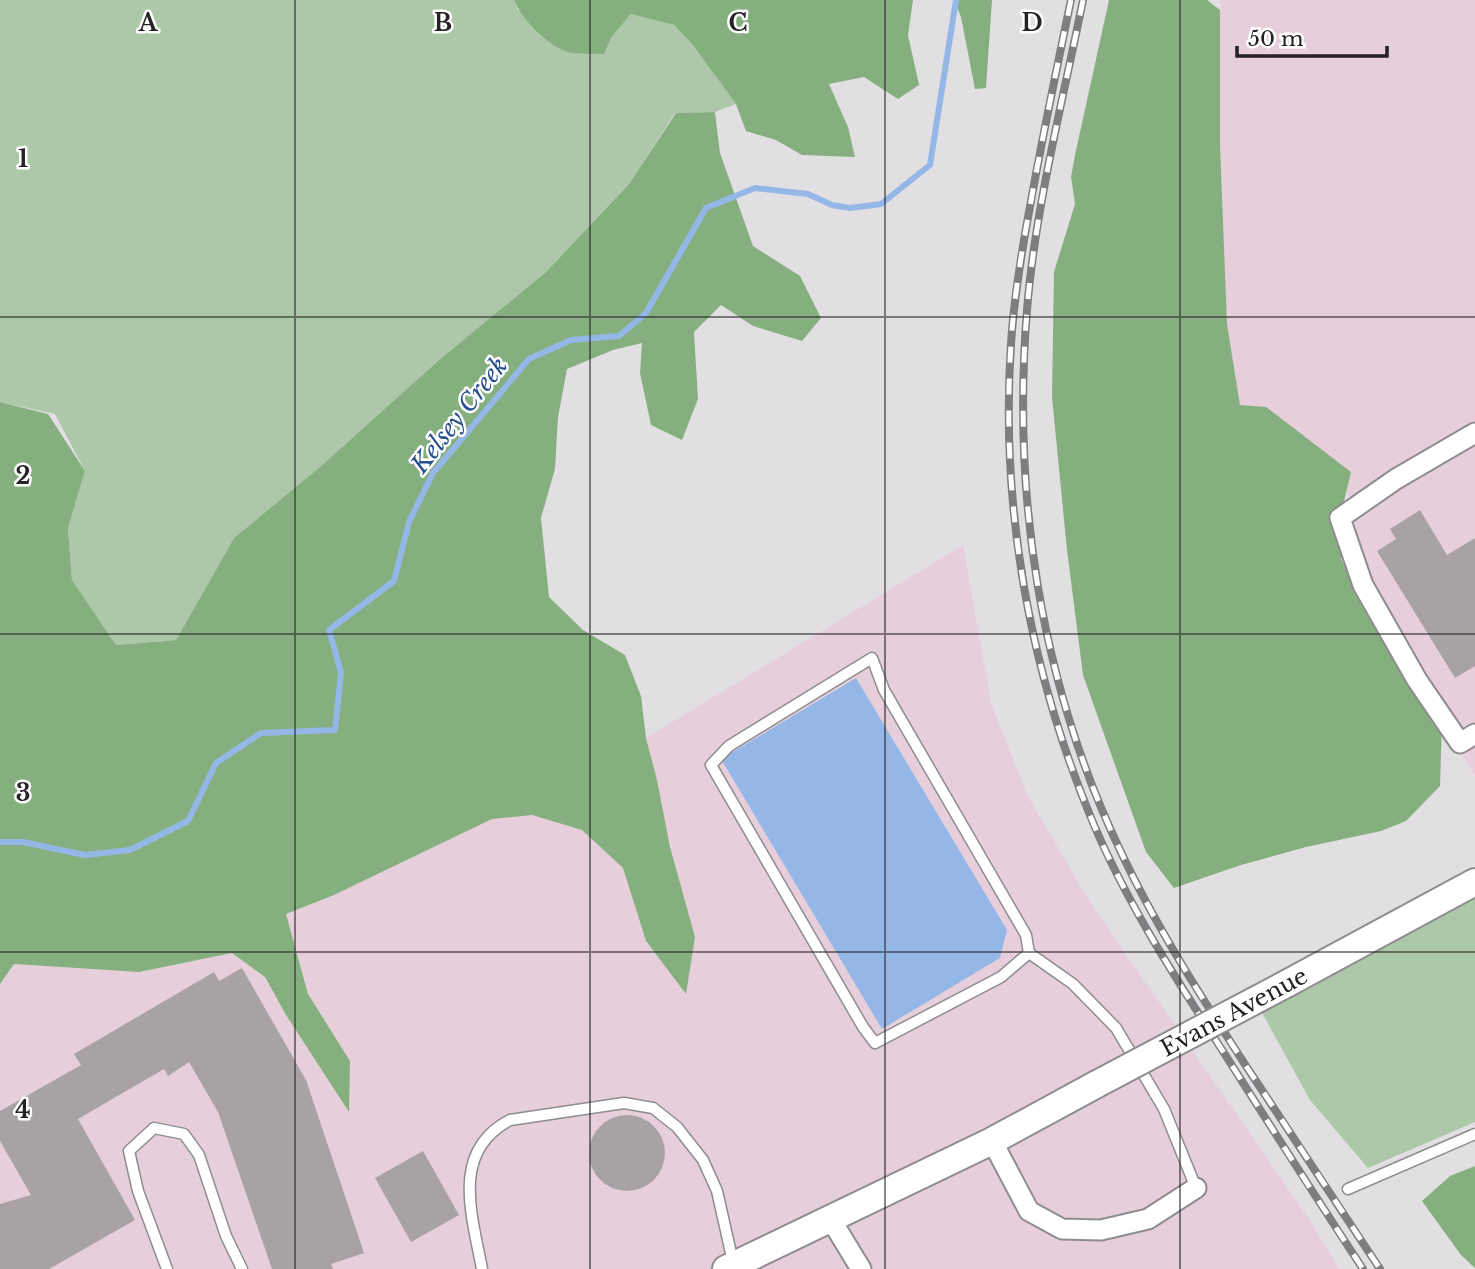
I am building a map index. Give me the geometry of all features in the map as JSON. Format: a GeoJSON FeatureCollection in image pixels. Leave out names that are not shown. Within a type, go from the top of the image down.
{"type":"FeatureCollection","features":[{"type":"Feature","properties":{"kind":"street"},"geometry":{"type":"LineString","coordinates":[[1468,739],[1417,680],[1363,585],[1340,518],[1396,479],[1475,433]]}},
{"type":"Feature","properties":{"kind":"street","name":"Evans Avenue"},"geometry":{"type":"LineString","coordinates":[[730,1268],[992,1141],[1475,882]]}},
{"type":"Feature","properties":{"kind":"street"},"geometry":{"type":"LineString","coordinates":[[992,1141],[1029,1211],[1062,1229],[1101,1230],[1148,1219],[1196,1188]]}},
{"type":"Feature","properties":{"kind":"street"},"geometry":{"type":"LineString","coordinates":[[830,1218],[861,1269]]}},
{"type":"Feature","properties":{"kind":"lane"},"geometry":{"type":"LineString","coordinates":[[1029,953],[1001,977],[875,1043],[863,1027],[711,765],[729,746],[872,658],[884,690],[1026,935],[1029,953],[1073,984],[1116,1028],[1164,1110],[1196,1188]]}},
{"type":"Feature","properties":{"kind":"lane"},"geometry":{"type":"LineString","coordinates":[[482,1269],[469,1179],[473,1156],[482,1140],[495,1127],[510,1119],[624,1103],[653,1108],[677,1127],[703,1160],[717,1191],[730,1268]]}},
{"type":"Feature","properties":{"kind":"lane"},"geometry":{"type":"LineString","coordinates":[[167,1269],[138,1191],[129,1151],[154,1128],[184,1134],[199,1155],[226,1236],[242,1269]]}},
{"type":"Feature","properties":{"kind":"lane"},"geometry":{"type":"LineString","coordinates":[[1348,1189],[1475,1134]]}},
{"type":"Feature","properties":{"kind":"shaded area"},"geometry":{"type":"Polygon","coordinates":[[[1220,0],[1475,0],[1475,775],[1442,723],[1418,694],[1381,638],[1341,559],[1340,531],[1371,511],[1346,493],[1351,472],[1240,405],[1227,324],[1220,145],[1220,0]]]}},
{"type":"Feature","properties":{"kind":"shaded area"},"geometry":{"type":"Polygon","coordinates":[[[963,545],[991,703],[1027,795],[1092,905],[1311,1222],[1339,1269],[0,1269],[0,984],[14,964],[139,972],[232,953],[265,977],[286,1015],[348,1111],[346,1056],[308,994],[286,914],[334,895],[492,819],[532,815],[582,830],[623,868],[646,941],[686,994],[670,847],[646,738],[963,545]]]}},
{"type":"Feature","properties":{"kind":"green space"},"geometry":{"type":"Polygon","coordinates":[[[0,0],[514,0],[518,10],[611,38],[631,14],[674,25],[692,44],[736,104],[715,112],[675,113],[629,184],[546,272],[439,360],[321,466],[234,538],[176,640],[116,645],[72,580],[68,528],[85,471],[55,414],[0,402],[0,0]]]}},
{"type":"Feature","properties":{"kind":"green space"},"geometry":{"type":"Polygon","coordinates":[[[514,0],[913,0],[908,35],[919,85],[898,99],[864,77],[829,84],[848,127],[855,157],[802,155],[776,140],[746,131],[736,104],[692,44],[674,25],[631,14],[611,38],[604,54],[574,53],[558,48],[542,37],[522,15],[514,0]]]}},
{"type":"Feature","properties":{"kind":"green space"},"geometry":{"type":"Polygon","coordinates":[[[954,0],[992,0],[986,88],[975,89],[961,17],[954,0]]]}},
{"type":"Feature","properties":{"kind":"green space"},"geometry":{"type":"Polygon","coordinates":[[[1109,0],[1207,0],[1220,10],[1220,145],[1227,324],[1240,405],[1266,407],[1351,472],[1340,518],[1341,559],[1381,638],[1418,694],[1442,723],[1440,786],[1406,821],[1381,831],[1306,847],[1241,865],[1174,888],[1146,852],[1083,675],[1052,397],[1054,272],[1075,204],[1071,177],[1109,0]]]}},
{"type":"Feature","properties":{"kind":"green space"},"geometry":{"type":"Polygon","coordinates":[[[715,112],[720,153],[753,246],[800,276],[821,318],[802,341],[753,326],[721,305],[694,332],[698,399],[682,440],[651,425],[640,373],[642,343],[613,350],[567,369],[558,417],[555,469],[541,518],[549,597],[583,630],[625,655],[641,696],[646,738],[670,847],[695,937],[686,994],[646,941],[623,868],[582,830],[532,815],[492,819],[334,895],[286,914],[308,994],[350,1061],[349,1112],[286,1015],[265,977],[232,953],[139,972],[14,964],[0,984],[0,402],[48,414],[85,471],[68,528],[72,580],[116,645],[176,640],[234,538],[321,466],[439,360],[546,272],[629,184],[676,113],[715,112]]]}},
{"type":"Feature","properties":{"kind":"green space"},"geometry":{"type":"Polygon","coordinates":[[[1475,895],[1475,1122],[1368,1168],[1310,1100],[1260,1009],[1475,895]]]}},
{"type":"Feature","properties":{"kind":"green space"},"geometry":{"type":"Polygon","coordinates":[[[1475,1166],[1475,1268],[1461,1255],[1422,1201],[1450,1176],[1475,1166]]]}},
{"type":"Feature","properties":{"kind":"water"},"geometry":{"type":"Polygon","coordinates":[[[856,678],[1007,930],[1000,958],[882,1029],[721,759],[856,678]]]}},
{"type":"Feature","properties":{"kind":"building"},"geometry":{"type":"Polygon","coordinates":[[[1420,510],[1447,555],[1475,538],[1475,666],[1455,678],[1377,551],[1396,539],[1390,529],[1420,510]]]}},
{"type":"Feature","properties":{"kind":"building"},"geometry":{"type":"Polygon","coordinates":[[[242,968],[306,1080],[364,1253],[331,1264],[333,1269],[272,1269],[218,1112],[189,1062],[168,1076],[164,1069],[78,1119],[135,1220],[49,1269],[0,1269],[0,1204],[31,1195],[0,1141],[0,1111],[81,1065],[74,1054],[214,972],[219,981],[242,968]]]}},
{"type":"Feature","properties":{"kind":"building"},"geometry":{"type":"Polygon","coordinates":[[[627,1115],[642,1118],[654,1126],[662,1138],[665,1153],[662,1168],[654,1180],[642,1188],[627,1191],[612,1188],[600,1180],[592,1168],[589,1153],[592,1138],[600,1126],[612,1118],[627,1115]]]}},
{"type":"Feature","properties":{"kind":"building"},"geometry":{"type":"Polygon","coordinates":[[[423,1151],[459,1215],[411,1242],[375,1178],[423,1151]]]}},
{"type":"Feature","properties":{"kind":"waterway","name":"Kelsey Creek"},"geometry":{"type":"LineString","coordinates":[[0,842],[23,842],[85,855],[130,850],[188,821],[216,763],[261,733],[335,730],[341,672],[329,630],[394,581],[409,522],[433,473],[529,359],[571,340],[619,336],[646,313],[706,208],[755,188],[808,194],[832,205],[850,208],[881,204],[930,165],[956,0]]}},
{"type":"Feature","properties":{"kind":"railway"},"geometry":{"type":"LineString","coordinates":[[1071,0],[1024,237],[1011,344],[1010,467],[1024,589],[1037,649],[1052,709],[1094,825],[1138,915],[1363,1269]]}},
{"type":"Feature","properties":{"kind":"railway"},"geometry":{"type":"LineString","coordinates":[[1083,0],[1036,233],[1027,310],[1023,379],[1029,518],[1051,654],[1092,786],[1149,907],[1214,1016],[1380,1269]]}}]}
